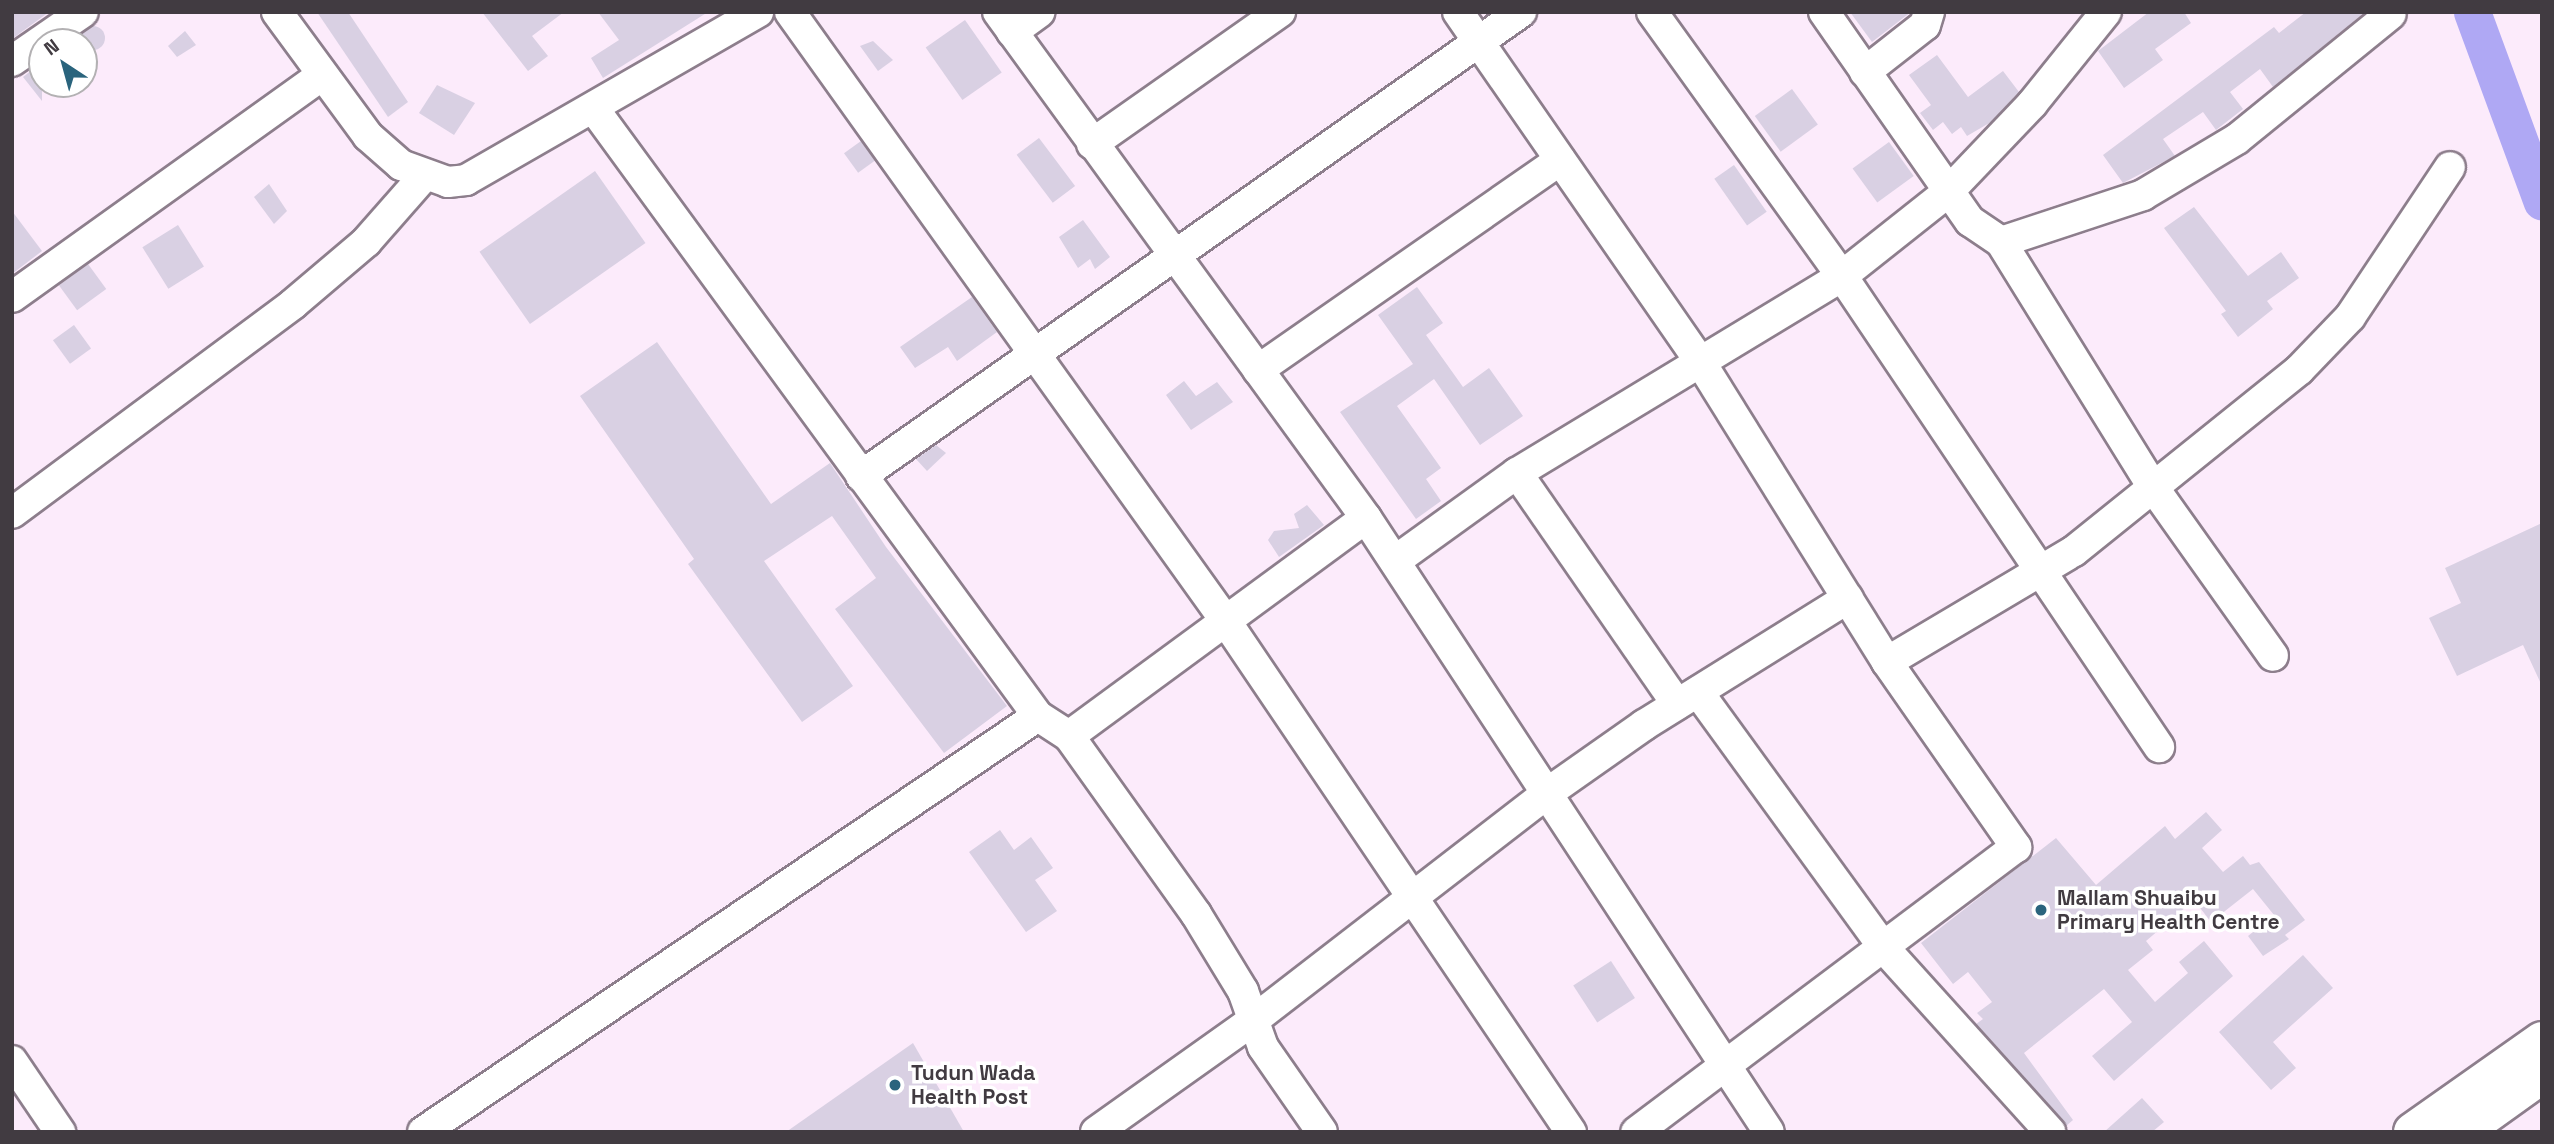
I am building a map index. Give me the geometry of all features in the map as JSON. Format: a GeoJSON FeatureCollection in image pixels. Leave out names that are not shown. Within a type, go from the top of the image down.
{"type":"FeatureCollection","features":[{"type":"Feature","properties":{"kind":"main road"},"geometry":{"type":"LineString","coordinates":[[2413,1132],[2542,1041]]}},
{"type":"Feature","properties":{"kind":"main road"},"geometry":{"type":"LineString","coordinates":[[2461,1132],[2542,1074]]}},
{"type":"Feature","properties":{"kind":"street"},"geometry":{"type":"LineString","coordinates":[[12,61],[83,12]]}},
{"type":"Feature","properties":{"kind":"street"},"geometry":{"type":"LineString","coordinates":[[277,12],[368,136],[401,166],[424,176],[466,180],[594,109],[758,12]]}},
{"type":"Feature","properties":{"kind":"street"},"geometry":{"type":"LineString","coordinates":[[790,12],[1032,355],[1225,620],[1408,897],[1571,1132]]}},
{"type":"Feature","properties":{"kind":"street"},"geometry":{"type":"LineString","coordinates":[[1040,12],[1005,22],[1173,257],[1366,518],[1721,1067],[1769,1132]]}},
{"type":"Feature","properties":{"kind":"street"},"geometry":{"type":"LineString","coordinates":[[1092,144],[1280,12]]}},
{"type":"Feature","properties":{"kind":"street"},"geometry":{"type":"LineString","coordinates":[[1458,12],[1701,363],[1888,662],[2017,847],[1636,1132]]}},
{"type":"Feature","properties":{"kind":"street"},"geometry":{"type":"LineString","coordinates":[[861,476],[1521,12]]}},
{"type":"Feature","properties":{"kind":"street"},"geometry":{"type":"LineString","coordinates":[[1651,12],[1842,276],[2037,572],[2159,747]]}},
{"type":"Feature","properties":{"kind":"street"},"geometry":{"type":"LineString","coordinates":[[1824,12],[1970,221],[2001,242],[2153,487],[2273,656]]}},
{"type":"Feature","properties":{"kind":"street"},"geometry":{"type":"LineString","coordinates":[[1865,72],[1924,25],[1928,12]]}},
{"type":"Feature","properties":{"kind":"street"},"geometry":{"type":"LineString","coordinates":[[1395,561],[1517,473],[1842,276],[1948,192],[2032,104],[2106,12]]}},
{"type":"Feature","properties":{"kind":"street"},"geometry":{"type":"LineString","coordinates":[[2001,242],[2143,195],[2237,139],[2391,14]]}},
{"type":"Feature","properties":{"kind":"street"},"geometry":{"type":"LineString","coordinates":[[12,297],[322,75]]}},
{"type":"Feature","properties":{"kind":"street"},"geometry":{"type":"LineString","coordinates":[[594,109],[1038,716],[1069,736],[1223,953],[1255,1018],[1268,1056],[1322,1132]]}},
{"type":"Feature","properties":{"kind":"street"},"geometry":{"type":"LineString","coordinates":[[1258,370],[1560,160]]}},
{"type":"Feature","properties":{"kind":"street"},"geometry":{"type":"LineString","coordinates":[[1888,662],[2074,551],[2299,370],[2350,317],[2449,167]]}},
{"type":"Feature","properties":{"kind":"street"},"geometry":{"type":"LineString","coordinates":[[12,513],[302,297],[366,242],[424,176]]}},
{"type":"Feature","properties":{"kind":"street"},"geometry":{"type":"LineString","coordinates":[[1517,473],[1687,698],[1884,948],[2050,1132]]}},
{"type":"Feature","properties":{"kind":"street"},"geometry":{"type":"LineString","coordinates":[[1069,736],[1366,518]]}},
{"type":"Feature","properties":{"kind":"street"},"geometry":{"type":"LineString","coordinates":[[1096,1132],[1255,1018],[1408,897],[1546,794],[1687,698],[1848,597]]}},
{"type":"Feature","properties":{"kind":"street"},"geometry":{"type":"LineString","coordinates":[[423,1132],[1038,716]]}},
{"type":"Feature","properties":{"kind":"street"},"geometry":{"type":"LineString","coordinates":[[12,1061],[60,1132]]}},
{"type":"Feature","properties":{"kind":"building"},"geometry":{"type":"Polygon","coordinates":[[[12,12],[49,12],[12,39],[12,12]]]}},
{"type":"Feature","properties":{"kind":"building"},"geometry":{"type":"Polygon","coordinates":[[[317,12],[348,12],[408,102],[388,117],[317,12]]]}},
{"type":"Feature","properties":{"kind":"building"},"geometry":{"type":"Polygon","coordinates":[[[482,12],[564,12],[532,36],[548,56],[528,71],[482,12]]]}},
{"type":"Feature","properties":{"kind":"building"},"geometry":{"type":"Polygon","coordinates":[[[598,12],[708,12],[603,78],[591,58],[619,40],[598,12]]]}},
{"type":"Feature","properties":{"kind":"building"},"geometry":{"type":"Polygon","coordinates":[[[1850,12],[1911,12],[1872,42],[1850,12]]]}},
{"type":"Feature","properties":{"kind":"building"},"geometry":{"type":"Polygon","coordinates":[[[2149,12],[2184,12],[2191,23],[2155,49],[2163,60],[2124,88],[2098,51],[2149,12]]]}},
{"type":"Feature","properties":{"kind":"building"},"geometry":{"type":"Polygon","coordinates":[[[2306,12],[2365,12],[2273,87],[2260,69],[2230,92],[2243,109],[2216,130],[2203,112],[2163,139],[2175,156],[2123,183],[2103,155],[2274,27],[2279,33],[2306,12]]]}},
{"type":"Feature","properties":{"kind":"building"},"geometry":{"type":"Polygon","coordinates":[[[965,20],[1002,72],[962,100],[926,48],[965,20]]]}},
{"type":"Feature","properties":{"kind":"building"},"geometry":{"type":"Polygon","coordinates":[[[98,27],[104,33],[104,43],[98,49],[98,28],[86,28],[98,27]]]}},
{"type":"Feature","properties":{"kind":"building"},"geometry":{"type":"Polygon","coordinates":[[[185,31],[196,45],[177,57],[168,46],[185,31]]]}},
{"type":"Feature","properties":{"kind":"building"},"geometry":{"type":"Polygon","coordinates":[[[873,41],[893,60],[878,71],[860,46],[873,41]]]}},
{"type":"Feature","properties":{"kind":"building"},"geometry":{"type":"Polygon","coordinates":[[[1937,55],[1968,97],[2003,71],[2019,92],[1991,122],[1967,136],[1961,127],[1952,134],[1943,122],[1933,130],[1920,113],[1931,105],[1909,75],[1937,55]]]}},
{"type":"Feature","properties":{"kind":"building"},"geometry":{"type":"Polygon","coordinates":[[[437,85],[475,103],[454,135],[419,113],[437,85]]]}},
{"type":"Feature","properties":{"kind":"building"},"geometry":{"type":"Polygon","coordinates":[[[1792,89],[1818,125],[1781,152],[1755,116],[1792,89]]]}},
{"type":"Feature","properties":{"kind":"building"},"geometry":{"type":"Polygon","coordinates":[[[1039,138],[1075,186],[1053,203],[1017,155],[1039,138]]]}},
{"type":"Feature","properties":{"kind":"building"},"geometry":{"type":"Polygon","coordinates":[[[861,141],[875,160],[858,173],[844,153],[861,141]]]}},
{"type":"Feature","properties":{"kind":"building"},"geometry":{"type":"Polygon","coordinates":[[[1889,142],[1914,176],[1877,202],[1853,168],[1889,142]]]}},
{"type":"Feature","properties":{"kind":"building"},"geometry":{"type":"Polygon","coordinates":[[[1734,165],[1767,212],[1747,225],[1714,179],[1734,165]]]}},
{"type":"Feature","properties":{"kind":"building"},"geometry":{"type":"Polygon","coordinates":[[[595,171],[645,243],[530,324],[479,252],[595,171]]]}},
{"type":"Feature","properties":{"kind":"building"},"geometry":{"type":"Polygon","coordinates":[[[269,184],[287,211],[274,224],[254,197],[269,184]]]}},
{"type":"Feature","properties":{"kind":"building"},"geometry":{"type":"Polygon","coordinates":[[[2194,207],[2248,276],[2281,252],[2299,278],[2267,301],[2273,309],[2238,337],[2221,314],[2226,311],[2164,228],[2194,207]]]}},
{"type":"Feature","properties":{"kind":"building"},"geometry":{"type":"Polygon","coordinates":[[[12,211],[42,251],[12,274],[12,211]]]}},
{"type":"Feature","properties":{"kind":"building"},"geometry":{"type":"Polygon","coordinates":[[[1083,220],[1110,257],[1095,269],[1090,259],[1078,268],[1059,237],[1083,220]]]}},
{"type":"Feature","properties":{"kind":"building"},"geometry":{"type":"Polygon","coordinates":[[[178,225],[204,267],[168,289],[142,247],[178,225]]]}},
{"type":"Feature","properties":{"kind":"building"},"geometry":{"type":"Polygon","coordinates":[[[88,264],[106,289],[77,310],[59,285],[88,264]]]}},
{"type":"Feature","properties":{"kind":"building"},"geometry":{"type":"Polygon","coordinates":[[[1417,287],[1443,323],[1426,335],[1463,387],[1489,368],[1523,416],[1480,445],[1434,379],[1397,406],[1441,468],[1426,479],[1441,501],[1416,519],[1340,412],[1413,364],[1378,315],[1417,287]]]}},
{"type":"Feature","properties":{"kind":"building"},"geometry":{"type":"Polygon","coordinates":[[[972,297],[997,332],[957,361],[948,347],[915,368],[900,347],[972,297]]]}},
{"type":"Feature","properties":{"kind":"building"},"geometry":{"type":"Polygon","coordinates":[[[74,325],[91,348],[70,364],[53,340],[74,325]]]}},
{"type":"Feature","properties":{"kind":"building"},"geometry":{"type":"Polygon","coordinates":[[[657,342],[771,504],[830,463],[886,547],[1007,706],[944,753],[835,609],[876,578],[832,516],[764,561],[853,686],[802,722],[688,564],[694,559],[580,396],[657,342]]]}},
{"type":"Feature","properties":{"kind":"building"},"geometry":{"type":"Polygon","coordinates":[[[1184,381],[1196,396],[1217,382],[1233,402],[1191,430],[1166,395],[1184,381]]]}},
{"type":"Feature","properties":{"kind":"building"},"geometry":{"type":"Polygon","coordinates":[[[936,445],[946,453],[927,471],[916,459],[936,445]]]}},
{"type":"Feature","properties":{"kind":"building"},"geometry":{"type":"Polygon","coordinates":[[[1307,505],[1324,525],[1279,557],[1268,540],[1274,531],[1299,528],[1294,514],[1307,505]]]}},
{"type":"Feature","properties":{"kind":"building"},"geometry":{"type":"Polygon","coordinates":[[[2542,523],[2542,686],[2523,645],[2457,676],[2429,618],[2461,603],[2445,568],[2542,523]]]}},
{"type":"Feature","properties":{"kind":"building"},"geometry":{"type":"Polygon","coordinates":[[[2206,812],[2222,830],[2202,848],[2223,872],[2243,856],[2250,865],[2259,862],[2305,920],[2285,935],[2289,939],[2263,956],[2248,936],[2274,915],[2253,889],[2211,922],[2194,900],[2146,941],[2153,950],[2128,970],[2155,1002],[2188,973],[2179,962],[2204,941],[2233,976],[2114,1081],[2092,1056],[2132,1022],[2104,989],[2024,1053],[2073,1120],[2066,1126],[1976,1024],[1983,1019],[1977,1013],[1992,1002],[1968,972],[1953,984],[1921,943],[2056,838],[2096,885],[2165,826],[2175,839],[2206,812]]]}},
{"type":"Feature","properties":{"kind":"building"},"geometry":{"type":"Polygon","coordinates":[[[1000,830],[1014,850],[1031,837],[1053,868],[1035,880],[1057,911],[1026,932],[969,852],[1000,830]]]}},
{"type":"Feature","properties":{"kind":"building"},"geometry":{"type":"Polygon","coordinates":[[[2303,955],[2333,988],[2273,1042],[2296,1068],[2271,1090],[2219,1032],[2303,955]]]}},
{"type":"Feature","properties":{"kind":"building"},"geometry":{"type":"Polygon","coordinates":[[[1611,961],[1635,998],[1597,1022],[1573,986],[1611,961]]]}},
{"type":"Feature","properties":{"kind":"building","name":"Tudun Wada Health Post"},"geometry":{"type":"Polygon","coordinates":[[[913,1043],[964,1132],[786,1132],[913,1043]]]}},
{"type":"Feature","properties":{"kind":"building"},"geometry":{"type":"Polygon","coordinates":[[[2142,1098],[2164,1122],[2152,1132],[2104,1132],[2142,1098]]]}},
{"type":"Feature","properties":{"kind":"waterway"},"geometry":{"type":"LineString","coordinates":[[2472,12],[2542,202]]}},
{"type":"Feature","properties":{"kind":"place","name":"Mallam Shuaibu Primary Health Centre"},"geometry":{"type":"Point","coordinates":[2041,910]}},
{"type":"Feature","properties":{"kind":"place","name":"Tudun Wada Health Post"},"geometry":{"type":"Point","coordinates":[895,1085]}}]}
